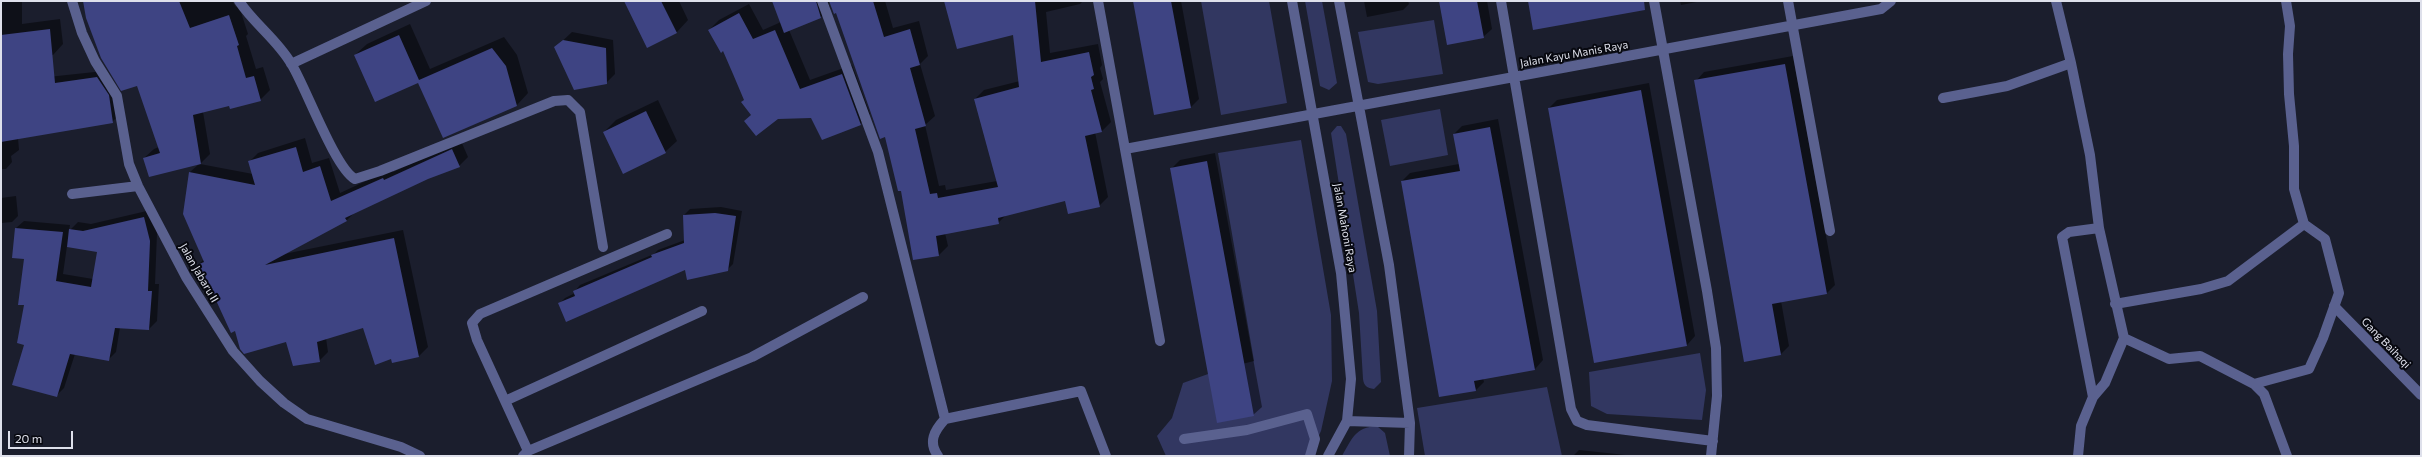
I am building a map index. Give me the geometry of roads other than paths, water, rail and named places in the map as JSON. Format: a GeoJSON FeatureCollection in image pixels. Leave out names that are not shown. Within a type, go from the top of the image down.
{"type":"FeatureCollection","features":[{"type":"Feature","properties":{"kind":"street","name":"Jalan Jabaru II"},"geometry":{"type":"LineString","coordinates":[[72,1],[82,33],[95,61],[117,96],[129,164],[138,186],[186,277],[233,351],[260,381],[284,403],[308,419],[401,447],[420,456]]}},
{"type":"Feature","properties":{"kind":"street"},"geometry":{"type":"LineString","coordinates":[[239,1],[246,12],[271,38],[291,64],[338,157],[349,176],[355,179],[380,171],[554,101],[568,100],[580,112],[603,247]]}},
{"type":"Feature","properties":{"kind":"street"},"geometry":{"type":"LineString","coordinates":[[291,64],[426,1]]}},
{"type":"Feature","properties":{"kind":"street"},"geometry":{"type":"LineString","coordinates":[[822,1],[878,152],[944,419]]}},
{"type":"Feature","properties":{"kind":"street"},"geometry":{"type":"LineString","coordinates":[[1098,1],[1160,341]]}},
{"type":"Feature","properties":{"kind":"street","name":"Jalan Mahoni Raya"},"geometry":{"type":"LineString","coordinates":[[1292,1],[1341,273],[1351,379],[1347,421],[1328,456]]}},
{"type":"Feature","properties":{"kind":"street"},"geometry":{"type":"LineString","coordinates":[[1339,1],[1388,265],[1410,423],[1409,456]]}},
{"type":"Feature","properties":{"kind":"street"},"geometry":{"type":"LineString","coordinates":[[1501,1],[1571,409],[1577,421],[1587,425],[1713,440]]}},
{"type":"Feature","properties":{"kind":"street"},"geometry":{"type":"LineString","coordinates":[[1654,1],[1708,291],[1716,348],[1717,396],[1711,456]]}},
{"type":"Feature","properties":{"kind":"street"},"geometry":{"type":"LineString","coordinates":[[1788,1],[1830,231]]}},
{"type":"Feature","properties":{"kind":"street","name":"Jalan Kayu Manis Raya"},"geometry":{"type":"LineString","coordinates":[[1125,149],[1515,76],[1664,51],[1882,9],[1891,1]]}},
{"type":"Feature","properties":{"kind":"street"},"geometry":{"type":"LineString","coordinates":[[2056,1],[2072,63],[2090,155],[2099,228],[2115,304],[2124,338],[2105,383],[2093,397],[2081,426],[2078,456]]}},
{"type":"Feature","properties":{"kind":"street"},"geometry":{"type":"LineString","coordinates":[[2254,384],[2309,369],[2339,293],[2329,250],[2325,240],[2304,224],[2294,189],[2294,146],[2288,94],[2290,26],[2286,1]]}},
{"type":"Feature","properties":{"kind":"street"},"geometry":{"type":"LineString","coordinates":[[1943,98],[2007,86],[2072,63]]}},
{"type":"Feature","properties":{"kind":"street"},"geometry":{"type":"LineString","coordinates":[[72,194],[138,186]]}},
{"type":"Feature","properties":{"kind":"street"},"geometry":{"type":"LineString","coordinates":[[2115,304],[2202,289],[2228,281],[2304,224]]}},
{"type":"Feature","properties":{"kind":"street"},"geometry":{"type":"LineString","coordinates":[[2093,397],[2062,237],[2069,232],[2099,228]]}},
{"type":"Feature","properties":{"kind":"street"},"geometry":{"type":"LineString","coordinates":[[667,234],[480,314],[472,323],[477,340],[505,402],[525,453],[752,357],[863,297]]}},
{"type":"Feature","properties":{"kind":"street","name":"Gang Baihaqi"},"geometry":{"type":"LineString","coordinates":[[2334,306],[2421,395]]}},
{"type":"Feature","properties":{"kind":"street"},"geometry":{"type":"LineString","coordinates":[[505,402],[702,311]]}},
{"type":"Feature","properties":{"kind":"street"},"geometry":{"type":"LineString","coordinates":[[2124,338],[2169,359],[2200,356],[2254,384],[2264,394],[2287,456]]}},
{"type":"Feature","properties":{"kind":"street"},"geometry":{"type":"LineString","coordinates":[[938,456],[933,449],[935,430],[944,419],[1081,391],[1106,456]]}},
{"type":"Feature","properties":{"kind":"street"},"geometry":{"type":"LineString","coordinates":[[1184,439],[1247,430],[1307,414],[1315,439],[1310,456]]}},
{"type":"Feature","properties":{"kind":"street"},"geometry":{"type":"LineString","coordinates":[[1347,421],[1410,423]]}}]}
